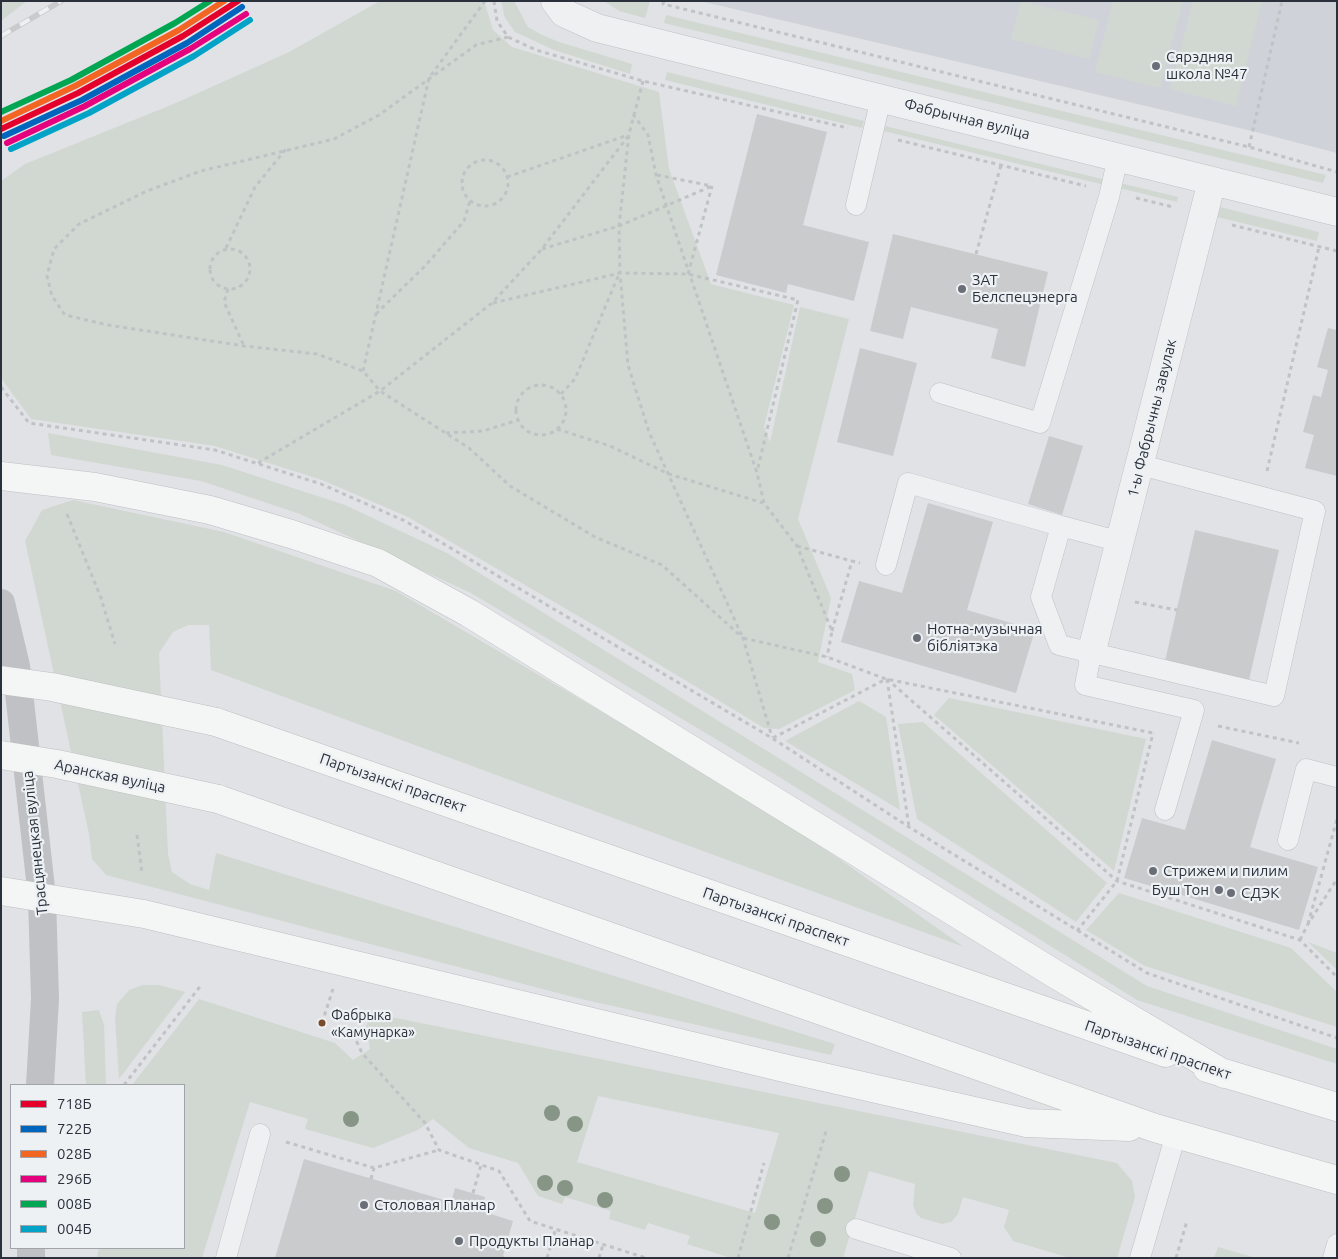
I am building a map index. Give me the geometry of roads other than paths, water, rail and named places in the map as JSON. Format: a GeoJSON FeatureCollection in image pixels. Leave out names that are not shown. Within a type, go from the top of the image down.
{"type":"FeatureCollection","features":[{"type":"Feature","properties":{"kind":"main road"},"geometry":{"type":"LineString","coordinates":[[1,476],[95,487],[210,510],[378,563],[469,613],[1055,974],[1224,1074]]}},
{"type":"Feature","properties":{"kind":"main road","name":"Трасцянецкая вуліца"},"geometry":{"type":"LineString","coordinates":[[1,603],[16,666],[42,897],[44,999],[40,1084]]}},
{"type":"Feature","properties":{"kind":"main road","name":"Партызанскі праспект"},"geometry":{"type":"LineString","coordinates":[[1,680],[52,687],[216,722],[1224,1074],[1337,1107]]}},
{"type":"Feature","properties":{"kind":"main road","name":"Аранская вуліца"},"geometry":{"type":"LineString","coordinates":[[1,755],[57,764],[218,799],[1165,1131]]}},
{"type":"Feature","properties":{"kind":"main road"},"geometry":{"type":"LineString","coordinates":[[1,891],[153,916],[788,1069],[1027,1123],[1165,1131],[1337,1180]]}},
{"type":"Feature","properties":{"kind":"street","name":"Фабрычная вуліца"},"geometry":{"type":"LineString","coordinates":[[554,1],[564,13],[598,28],[1337,212]]}},
{"type":"Feature","properties":{"kind":"street","name":"1-ы Фабрычны завулак"},"geometry":{"type":"LineString","coordinates":[[1091,654],[1141,465],[1212,181]]}},
{"type":"Feature","properties":{"kind":"lane"},"geometry":{"type":"LineString","coordinates":[[856,205],[881,98]]}},
{"type":"Feature","properties":{"kind":"lane"},"geometry":{"type":"LineString","coordinates":[[940,393],[1040,423],[1110,192],[1118,157]]}},
{"type":"Feature","properties":{"kind":"lane"},"geometry":{"type":"LineString","coordinates":[[1062,526],[1041,597],[1059,645],[1274,696],[1316,511],[1141,465]]}},
{"type":"Feature","properties":{"kind":"lane"},"geometry":{"type":"LineString","coordinates":[[877,565],[908,483],[1121,542]]}},
{"type":"Feature","properties":{"kind":"lane"},"geometry":{"type":"LineString","coordinates":[[1091,654],[1085,685],[1194,710],[1166,810]]}},
{"type":"Feature","properties":{"kind":"lane"},"geometry":{"type":"LineString","coordinates":[[1288,840],[1306,769],[1337,777]]}},
{"type":"Feature","properties":{"kind":"lane"},"geometry":{"type":"LineString","coordinates":[[1140,1258],[1165,1131]]}},
{"type":"Feature","properties":{"kind":"lane"},"geometry":{"type":"LineString","coordinates":[[226,1258],[260,1134]]}},
{"type":"Feature","properties":{"kind":"lane"},"geometry":{"type":"LineString","coordinates":[[856,1229],[951,1258]]}},
{"type":"Feature","properties":{"kind":"lane"},"geometry":{"type":"LineString","coordinates":[[1333,1258],[1337,1244]]}},
{"type":"Feature","properties":{"kind":"railway"},"geometry":{"type":"LineString","coordinates":[[1,36],[61,1]]}},
{"type":"Feature","properties":{"kind":"place","name":"Сярэдняя школа №47"},"geometry":{"type":"Point","coordinates":[1156,66]}},
{"type":"Feature","properties":{"kind":"place","name":"ЗАТ Белспецэнерга"},"geometry":{"type":"Point","coordinates":[962,289]}},
{"type":"Feature","properties":{"kind":"place","name":"Нотна-музычная бібліятэка"},"geometry":{"type":"Point","coordinates":[917,638]}},
{"type":"Feature","properties":{"kind":"place","name":"Стрижем и пилим"},"geometry":{"type":"Point","coordinates":[1153,871]}},
{"type":"Feature","properties":{"kind":"place","name":"Буш Тон"},"geometry":{"type":"Point","coordinates":[1219,890]}},
{"type":"Feature","properties":{"kind":"place","name":"СДЭК"},"geometry":{"type":"Point","coordinates":[1231,893]}},
{"type":"Feature","properties":{"kind":"place","name":"Фабрыка «Камунарка»"},"geometry":{"type":"Point","coordinates":[322,1023]}},
{"type":"Feature","properties":{"kind":"place","name":"Столовая Планар"},"geometry":{"type":"Point","coordinates":[364,1205]}},
{"type":"Feature","properties":{"kind":"place","name":"Продукты Планар"},"geometry":{"type":"Point","coordinates":[459,1241]}}]}
